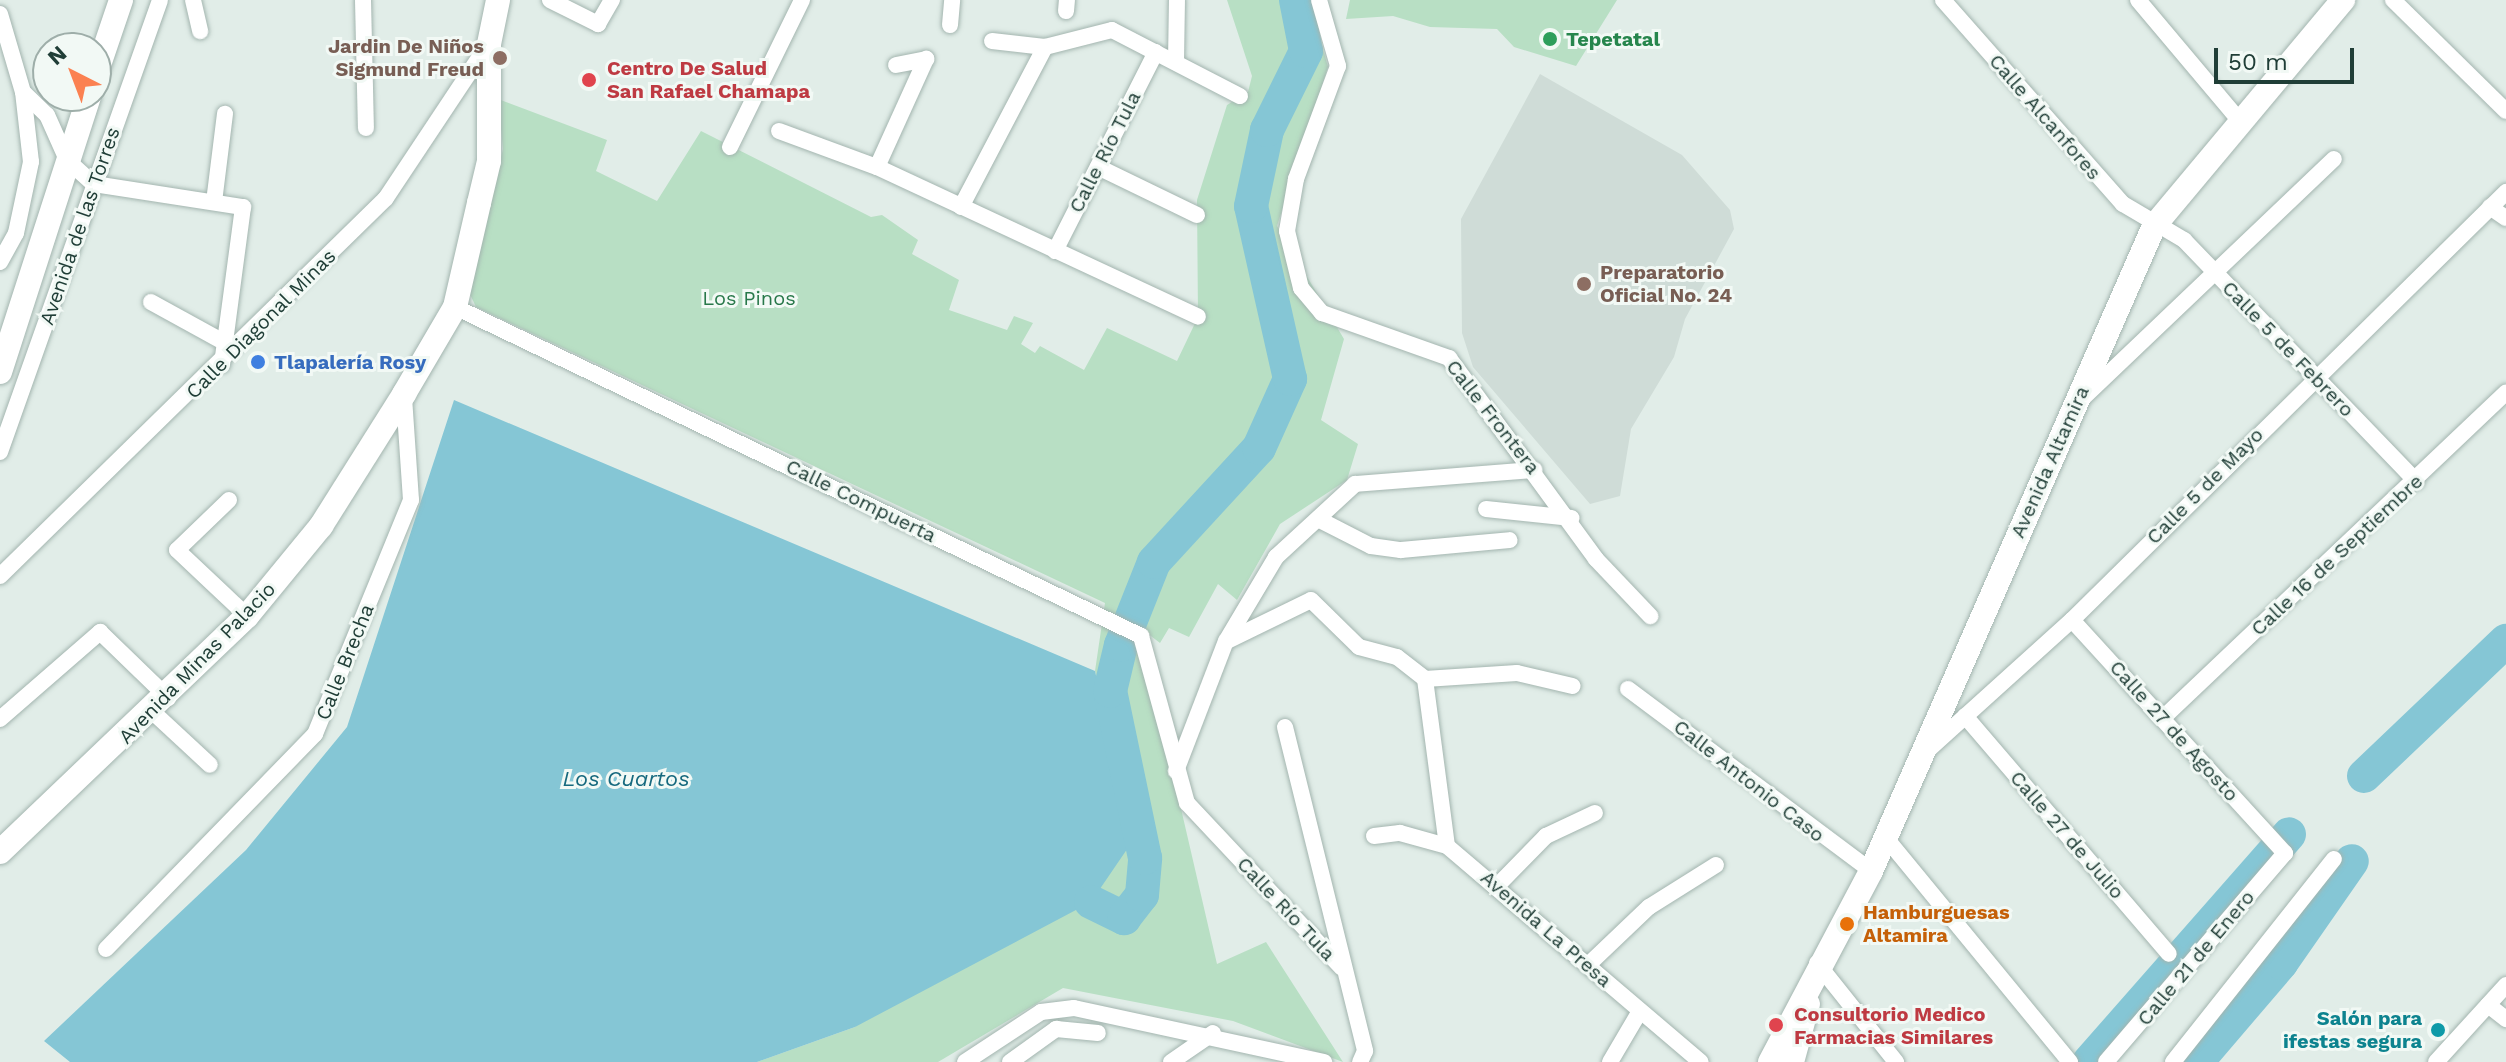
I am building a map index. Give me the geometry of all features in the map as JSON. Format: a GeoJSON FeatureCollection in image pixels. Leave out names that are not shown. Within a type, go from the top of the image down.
{"type":"FeatureCollection","features":[{"type":"Feature","properties":{"kind":"main road"},"geometry":{"type":"LineString","coordinates":[[110,32],[121,0]]}},
{"type":"Feature","properties":{"kind":"main road","name":"Avenida Minas Palacio"},"geometry":{"type":"LineString","coordinates":[[0,852],[161,705],[247,616],[321,526],[455,307],[489,161],[489,44],[498,0]]}},
{"type":"Feature","properties":{"kind":"main road","name":"Avenida Altamira"},"geometry":{"type":"LineString","coordinates":[[1770,1062],[1817,963],[1871,871],[1915,762],[2154,226],[2337,3]]}},
{"type":"Feature","properties":{"kind":"main road"},"geometry":{"type":"LineString","coordinates":[[0,372],[33,253],[84,112]]}},
{"type":"Feature","properties":{"kind":"main road","name":"Avenida Altamira"},"geometry":{"type":"LineString","coordinates":[[1792,1062],[1817,963]]}},
{"type":"Feature","properties":{"kind":"street","name":"Avenida de las Torres"},"geometry":{"type":"LineString","coordinates":[[0,452],[160,0]]}},
{"type":"Feature","properties":{"kind":"street"},"geometry":{"type":"LineString","coordinates":[[193,0],[200,31]]}},
{"type":"Feature","properties":{"kind":"street"},"geometry":{"type":"LineString","coordinates":[[363,0],[366,128]]}},
{"type":"Feature","properties":{"kind":"street"},"geometry":{"type":"LineString","coordinates":[[550,0],[598,24],[612,0]]}},
{"type":"Feature","properties":{"kind":"street"},"geometry":{"type":"LineString","coordinates":[[730,147],[802,0]]}},
{"type":"Feature","properties":{"kind":"street"},"geometry":{"type":"LineString","coordinates":[[950,25],[952,0]]}},
{"type":"Feature","properties":{"kind":"street"},"geometry":{"type":"LineString","coordinates":[[1176,62],[1177,0]]}},
{"type":"Feature","properties":{"kind":"street","name":"Calle Frontera"},"geometry":{"type":"LineString","coordinates":[[1319,0],[1338,66],[1296,179],[1287,231],[1301,288],[1322,313],[1449,358],[1572,518],[1596,559],[1650,616]]}},
{"type":"Feature","properties":{"kind":"street","name":"Calle Alcanfores"},"geometry":{"type":"LineString","coordinates":[[1943,0],[2123,204],[2154,226]]}},
{"type":"Feature","properties":{"kind":"street"},"geometry":{"type":"LineString","coordinates":[[2138,0],[2240,121]]}},
{"type":"Feature","properties":{"kind":"street"},"geometry":{"type":"LineString","coordinates":[[2393,0],[2506,111]]}},
{"type":"Feature","properties":{"kind":"street"},"geometry":{"type":"LineString","coordinates":[[0,14],[23,92],[31,162],[16,233],[0,262]]}},
{"type":"Feature","properties":{"kind":"street"},"geometry":{"type":"LineString","coordinates":[[992,41],[1045,47],[1112,30],[1240,96]]}},
{"type":"Feature","properties":{"kind":"street","name":"Calle Diagonal Minas"},"geometry":{"type":"LineString","coordinates":[[0,576],[222,365],[386,198],[489,44]]}},
{"type":"Feature","properties":{"kind":"street"},"geometry":{"type":"LineString","coordinates":[[961,207],[1045,47]]}},
{"type":"Feature","properties":{"kind":"street","name":"Calle Río Tula"},"geometry":{"type":"LineString","coordinates":[[1055,251],[1156,52]]}},
{"type":"Feature","properties":{"kind":"street"},"geometry":{"type":"LineString","coordinates":[[877,167],[926,59],[896,65]]}},
{"type":"Feature","properties":{"kind":"street"},"geometry":{"type":"LineString","coordinates":[[23,92],[47,115],[67,160],[94,184],[243,207],[220,340],[222,365]]}},
{"type":"Feature","properties":{"kind":"street"},"geometry":{"type":"LineString","coordinates":[[214,202],[225,114]]}},
{"type":"Feature","properties":{"kind":"street"},"geometry":{"type":"LineString","coordinates":[[779,131],[877,167],[1198,317]]}},
{"type":"Feature","properties":{"kind":"street"},"geometry":{"type":"LineString","coordinates":[[2077,404],[2334,159]]}},
{"type":"Feature","properties":{"kind":"street"},"geometry":{"type":"LineString","coordinates":[[1098,167],[1197,215]]}},
{"type":"Feature","properties":{"kind":"street"},"geometry":{"type":"LineString","coordinates":[[2506,176],[2490,207],[2506,218]]}},
{"type":"Feature","properties":{"kind":"street","name":"Calle 5 de Mayo"},"geometry":{"type":"LineString","coordinates":[[1915,762],[2072,620],[2313,377],[2506,192]]}},
{"type":"Feature","properties":{"kind":"street","name":"Calle 5 de Febrero"},"geometry":{"type":"LineString","coordinates":[[2154,226],[2184,240],[2416,481]]}},
{"type":"Feature","properties":{"kind":"street"},"geometry":{"type":"LineString","coordinates":[[16,233],[33,253]]}},
{"type":"Feature","properties":{"kind":"street"},"geometry":{"type":"LineString","coordinates":[[151,302],[220,340]]}},
{"type":"Feature","properties":{"kind":"street","name":"Calle Compuerta"},"geometry":{"type":"LineString","coordinates":[[455,307],[1141,636],[1176,771]]}},
{"type":"Feature","properties":{"kind":"street","name":"Calle 16 de Septiembre"},"geometry":{"type":"LineString","coordinates":[[2165,716],[2416,481],[2506,392]]}},
{"type":"Feature","properties":{"kind":"street","name":"Calle Brecha"},"geometry":{"type":"LineString","coordinates":[[106,949],[315,734],[411,500],[404,394]]}},
{"type":"Feature","properties":{"kind":"street"},"geometry":{"type":"LineString","coordinates":[[1176,771],[1226,641],[1276,557],[1355,484],[1534,470]]}},
{"type":"Feature","properties":{"kind":"street"},"geometry":{"type":"LineString","coordinates":[[229,500],[177,550],[247,616]]}},
{"type":"Feature","properties":{"kind":"street"},"geometry":{"type":"LineString","coordinates":[[1486,509],[1572,518]]}},
{"type":"Feature","properties":{"kind":"street"},"geometry":{"type":"LineString","coordinates":[[1318,519],[1371,546],[1401,550],[1510,540]]}},
{"type":"Feature","properties":{"kind":"street"},"geometry":{"type":"LineString","coordinates":[[1226,641],[1311,600],[1359,647],[1397,657],[1425,679],[1517,673],[1573,686]]}},
{"type":"Feature","properties":{"kind":"street","name":"Calle 27 de Agosto"},"geometry":{"type":"LineString","coordinates":[[2072,620],[2165,716],[2278,849]]}},
{"type":"Feature","properties":{"kind":"street"},"geometry":{"type":"LineString","coordinates":[[0,719],[100,632],[210,765]]}},
{"type":"Feature","properties":{"kind":"street"},"geometry":{"type":"LineString","coordinates":[[1425,679],[1447,846]]}},
{"type":"Feature","properties":{"kind":"street","name":"Calle Antonio Caso"},"geometry":{"type":"LineString","coordinates":[[1628,689],[1871,871]]}},
{"type":"Feature","properties":{"kind":"street","name":"Calle 27 de Julio"},"geometry":{"type":"LineString","coordinates":[[1965,716],[2169,954]]}},
{"type":"Feature","properties":{"kind":"street"},"geometry":{"type":"LineString","coordinates":[[1285,727],[1342,968]]}},
{"type":"Feature","properties":{"kind":"street","name":"Calle Río Tula"},"geometry":{"type":"LineString","coordinates":[[1176,771],[1187,803],[1342,968],[1365,1051],[1360,1062]]}},
{"type":"Feature","properties":{"kind":"street"},"geometry":{"type":"LineString","coordinates":[[1498,885],[1546,836],[1595,813]]}},
{"type":"Feature","properties":{"kind":"street","name":"Avenida La Presa"},"geometry":{"type":"LineString","coordinates":[[1374,836],[1400,833],[1447,846],[1498,885],[1701,1062]]}},
{"type":"Feature","properties":{"kind":"street"},"geometry":{"type":"LineString","coordinates":[[1886,838],[2070,1062]]}},
{"type":"Feature","properties":{"kind":"street","name":"Calle 21 de Enero"},"geometry":{"type":"LineString","coordinates":[[2106,1062],[2278,849]]}},
{"type":"Feature","properties":{"kind":"street"},"geometry":{"type":"LineString","coordinates":[[2173,1062],[2334,859]]}},
{"type":"Feature","properties":{"kind":"street"},"geometry":{"type":"LineString","coordinates":[[1588,965],[1649,907],[1716,865]]}},
{"type":"Feature","properties":{"kind":"street"},"geometry":{"type":"LineString","coordinates":[[1817,963],[1896,1062]]}},
{"type":"Feature","properties":{"kind":"street"},"geometry":{"type":"LineString","coordinates":[[2436,1062],[2506,985]]}},
{"type":"Feature","properties":{"kind":"street"},"geometry":{"type":"LineString","coordinates":[[2488,1005],[2506,1019]]}},
{"type":"Feature","properties":{"kind":"street"},"geometry":{"type":"LineString","coordinates":[[965,1062],[1041,1012],[1074,1008],[1213,1033],[1324,1062]]}},
{"type":"Feature","properties":{"kind":"street"},"geometry":{"type":"LineString","coordinates":[[1610,1062],[1640,1011]]}},
{"type":"Feature","properties":{"kind":"street"},"geometry":{"type":"LineString","coordinates":[[1010,1062],[1056,1029],[1098,1033]]}},
{"type":"Feature","properties":{"kind":"street"},"geometry":{"type":"LineString","coordinates":[[1171,1062],[1213,1033]]}},
{"type":"Feature","properties":{"kind":"shaded area","name":"Preparatorio Oficial No. 24"},"geometry":{"type":"Polygon","coordinates":[[[1540,74],[1682,155],[1730,210],[1734,229],[1685,319],[1674,357],[1631,429],[1620,496],[1590,504],[1473,367],[1462,333],[1461,219],[1540,74]]]}},
{"type":"Feature","properties":{"kind":"green space","name":"Los Pinos"},"geometry":{"type":"Polygon","coordinates":[[[1227,0],[1309,0],[1328,67],[1277,226],[1344,339],[1321,420],[1358,444],[1347,480],[1280,524],[1237,600],[1218,584],[1189,637],[1169,628],[1160,643],[1143,630],[1141,636],[1217,964],[1266,942],[1343,1062],[1233,1021],[1063,988],[938,1062],[757,1062],[855,1027],[1122,786],[1095,671],[1105,603],[476,307],[468,290],[503,149],[498,99],[607,140],[596,171],[657,201],[701,131],[871,217],[882,215],[918,240],[912,254],[959,280],[949,310],[1007,330],[1014,316],[1033,323],[1021,344],[1035,353],[1040,346],[1084,370],[1107,328],[1177,361],[1198,317],[1197,200],[1227,105],[1248,92],[1252,76],[1227,0]]]}},
{"type":"Feature","properties":{"kind":"green space","name":"Tepetatal"},"geometry":{"type":"Polygon","coordinates":[[[1350,0],[1617,0],[1576,66],[1514,47],[1497,29],[1430,27],[1393,16],[1346,19],[1350,0]]]}},
{"type":"Feature","properties":{"kind":"water","name":"Los Cuartos"},"geometry":{"type":"Polygon","coordinates":[[[454,400],[1095,671],[1134,839],[1091,902],[855,1027],[757,1062],[70,1062],[44,1041],[246,850],[347,727],[454,400]]]}},
{"type":"Feature","properties":{"kind":"waterway"},"geometry":{"type":"LineString","coordinates":[[1091,902],[1124,918],[1142,895],[1145,858],[1110,691],[1121,645],[1154,562],[1259,448],[1290,379],[1251,206],[1267,130],[1306,51],[1296,0]]}},
{"type":"Feature","properties":{"kind":"waterway"},"geometry":{"type":"LineString","coordinates":[[2364,776],[2506,641]]}},
{"type":"Feature","properties":{"kind":"waterway"},"geometry":{"type":"LineString","coordinates":[[2089,1062],[2289,834]]}},
{"type":"Feature","properties":{"kind":"waterway"},"geometry":{"type":"LineString","coordinates":[[2200,1058],[2281,963],[2352,861]]}},
{"type":"Feature","properties":{"kind":"place","name":"Tepetatal"},"geometry":{"type":"Point","coordinates":[1550,39]}},
{"type":"Feature","properties":{"kind":"place","name":"Jardin De Niños Sigmund Freud"},"geometry":{"type":"Point","coordinates":[500,58]}},
{"type":"Feature","properties":{"kind":"place","name":"Centro De Salud San Rafael Chamapa"},"geometry":{"type":"Point","coordinates":[589,80]}},
{"type":"Feature","properties":{"kind":"place","name":"Preparatorio Oficial No. 24"},"geometry":{"type":"Point","coordinates":[1584,284]}},
{"type":"Feature","properties":{"kind":"place","name":"Tlapalería Rosy"},"geometry":{"type":"Point","coordinates":[258,362]}},
{"type":"Feature","properties":{"kind":"place","name":"Hamburguesas Altamira"},"geometry":{"type":"Point","coordinates":[1847,924]}},
{"type":"Feature","properties":{"kind":"place","name":"Consultorio Medico Farmacias Similares"},"geometry":{"type":"Point","coordinates":[1776,1025]}},
{"type":"Feature","properties":{"kind":"place","name":"Salón para ifestas segura"},"geometry":{"type":"Point","coordinates":[2438,1030]}}]}
